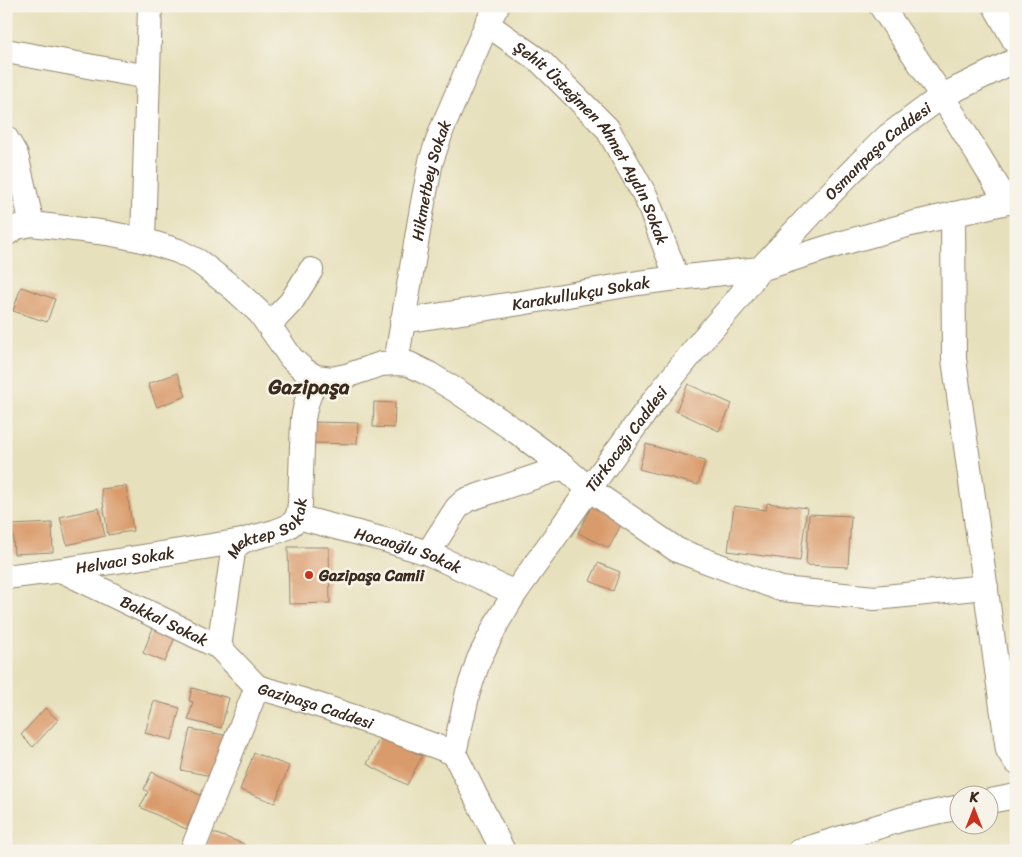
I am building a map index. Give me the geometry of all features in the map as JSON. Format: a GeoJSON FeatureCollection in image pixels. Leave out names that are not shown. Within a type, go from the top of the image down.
{"type":"FeatureCollection","features":[{"type":"Feature","properties":{"kind":"street"},"geometry":{"type":"LineString","coordinates":[[143,240],[150,6]]}},
{"type":"Feature","properties":{"kind":"street"},"geometry":{"type":"LineString","coordinates":[[760,269],[911,224],[1013,199],[881,6]]}},
{"type":"Feature","properties":{"kind":"street"},"geometry":{"type":"LineString","coordinates":[[995,6],[1016,43]]}},
{"type":"Feature","properties":{"kind":"street","name":"Şehit Üsteğmen Ahmet Aydın Sokak"},"geometry":{"type":"LineString","coordinates":[[492,15],[607,128],[646,197],[677,278]]}},
{"type":"Feature","properties":{"kind":"street","name":"Hikmetbey Sokak"},"geometry":{"type":"LineString","coordinates":[[396,363],[431,161],[442,130],[492,15]]}},
{"type":"Feature","properties":{"kind":"street"},"geometry":{"type":"LineString","coordinates":[[6,51],[148,77]]}},
{"type":"Feature","properties":{"kind":"street","name":"Osmanpaşa Caddesi"},"geometry":{"type":"LineString","coordinates":[[760,269],[820,204],[888,136],[942,96],[1016,60]]}},
{"type":"Feature","properties":{"kind":"street"},"geometry":{"type":"LineString","coordinates":[[6,138],[16,155],[32,224]]}},
{"type":"Feature","properties":{"kind":"street"},"geometry":{"type":"LineString","coordinates":[[952,214],[954,359],[1008,750],[1016,762]]}},
{"type":"Feature","properties":{"kind":"street"},"geometry":{"type":"LineString","coordinates":[[6,234],[18,227],[32,224],[107,233],[143,240],[178,251],[198,262],[233,288],[260,313],[291,358],[304,370],[316,377],[332,379],[381,364],[409,364],[457,391],[517,432],[564,467],[589,489],[678,550],[781,588],[876,598],[986,587]]}},
{"type":"Feature","properties":{"kind":"street","name":"Karakullukçu Sokak"},"geometry":{"type":"LineString","coordinates":[[402,321],[677,278],[760,269]]}},
{"type":"Feature","properties":{"kind":"street","name":"Türkocağı Caddesi"},"geometry":{"type":"LineString","coordinates":[[454,753],[468,692],[479,659],[498,621],[515,594],[655,399],[737,300],[760,269]]}},
{"type":"Feature","properties":{"kind":"street"},"geometry":{"type":"LineString","coordinates":[[269,326],[291,302],[311,270]]}},
{"type":"Feature","properties":{"kind":"street","name":"Mektep Sokak"},"geometry":{"type":"LineString","coordinates":[[218,647],[233,552],[236,546],[242,541],[282,529],[298,517],[302,420],[316,377]]}},
{"type":"Feature","properties":{"kind":"street"},"geometry":{"type":"LineString","coordinates":[[428,553],[457,508],[466,500],[564,467]]}},
{"type":"Feature","properties":{"kind":"street","name":"Hocaoğlu Sokak"},"geometry":{"type":"LineString","coordinates":[[298,517],[428,553],[515,594]]}},
{"type":"Feature","properties":{"kind":"street","name":"Helvacı Sokak"},"geometry":{"type":"LineString","coordinates":[[6,576],[61,570],[242,541]]}},
{"type":"Feature","properties":{"kind":"street","name":"Bakkal Sokak"},"geometry":{"type":"LineString","coordinates":[[61,570],[218,647],[257,686]]}},
{"type":"Feature","properties":{"kind":"street","name":"Gazipaşa Caddesi"},"geometry":{"type":"LineString","coordinates":[[192,851],[257,686],[328,707],[454,753]]}},
{"type":"Feature","properties":{"kind":"street"},"geometry":{"type":"LineString","coordinates":[[454,753],[503,851]]}},
{"type":"Feature","properties":{"kind":"street"},"geometry":{"type":"LineString","coordinates":[[1000,799],[1016,796]]}},
{"type":"Feature","properties":{"kind":"street"},"geometry":{"type":"LineString","coordinates":[[800,851],[835,846],[903,819],[950,809]]}},
{"type":"Feature","properties":{"kind":"building"},"geometry":{"type":"Polygon","coordinates":[[[21,287],[55,299],[47,322],[13,311],[21,287]]]}},
{"type":"Feature","properties":{"kind":"building"},"geometry":{"type":"Polygon","coordinates":[[[177,373],[186,396],[157,407],[148,384],[177,373]]]}},
{"type":"Feature","properties":{"kind":"building"},"geometry":{"type":"Polygon","coordinates":[[[688,384],[732,404],[719,431],[676,411],[688,384]]]}},
{"type":"Feature","properties":{"kind":"building"},"geometry":{"type":"Polygon","coordinates":[[[374,402],[395,403],[394,428],[373,427],[374,402]]]}},
{"type":"Feature","properties":{"kind":"building"},"geometry":{"type":"Polygon","coordinates":[[[314,422],[358,423],[357,444],[313,443],[314,422]]]}},
{"type":"Feature","properties":{"kind":"building"},"geometry":{"type":"Polygon","coordinates":[[[646,444],[705,461],[698,485],[639,469],[646,444]]]}},
{"type":"Feature","properties":{"kind":"building"},"geometry":{"type":"Polygon","coordinates":[[[126,486],[133,531],[108,535],[101,489],[126,486]]]}},
{"type":"Feature","properties":{"kind":"building"},"geometry":{"type":"Polygon","coordinates":[[[594,501],[625,517],[609,548],[578,533],[594,501]]]}},
{"type":"Feature","properties":{"kind":"building"},"geometry":{"type":"Polygon","coordinates":[[[767,503],[807,508],[800,561],[728,551],[734,506],[766,510],[767,503]]]}},
{"type":"Feature","properties":{"kind":"building"},"geometry":{"type":"Polygon","coordinates":[[[99,508],[105,536],[67,545],[60,517],[99,508]]]}},
{"type":"Feature","properties":{"kind":"building"},"geometry":{"type":"Polygon","coordinates":[[[809,514],[851,516],[848,567],[806,565],[809,514]]]}},
{"type":"Feature","properties":{"kind":"building"},"geometry":{"type":"Polygon","coordinates":[[[52,523],[53,552],[14,554],[12,525],[52,523]]]}},
{"type":"Feature","properties":{"kind":"building","name":"Gazipaşa Camii"},"geometry":{"type":"Polygon","coordinates":[[[288,547],[329,547],[330,603],[289,604],[288,547]]]}},
{"type":"Feature","properties":{"kind":"building"},"geometry":{"type":"Polygon","coordinates":[[[598,563],[620,572],[613,591],[590,581],[598,563]]]}},
{"type":"Feature","properties":{"kind":"building"},"geometry":{"type":"Polygon","coordinates":[[[155,623],[177,632],[165,662],[143,653],[155,623]]]}},
{"type":"Feature","properties":{"kind":"building"},"geometry":{"type":"Polygon","coordinates":[[[192,688],[229,698],[221,728],[188,720],[193,702],[189,701],[192,688]]]}},
{"type":"Feature","properties":{"kind":"building"},"geometry":{"type":"Polygon","coordinates":[[[154,701],[180,708],[172,740],[145,733],[154,701]]]}},
{"type":"Feature","properties":{"kind":"building"},"geometry":{"type":"Polygon","coordinates":[[[45,708],[58,720],[33,747],[21,735],[45,708]]]}},
{"type":"Feature","properties":{"kind":"building"},"geometry":{"type":"Polygon","coordinates":[[[190,729],[224,735],[216,777],[181,770],[190,729]]]}},
{"type":"Feature","properties":{"kind":"building"},"geometry":{"type":"Polygon","coordinates":[[[381,735],[422,756],[407,785],[367,764],[381,735]]]}},
{"type":"Feature","properties":{"kind":"building"},"geometry":{"type":"Polygon","coordinates":[[[254,753],[289,766],[275,803],[240,790],[254,753]]]}},
{"type":"Feature","properties":{"kind":"building"},"geometry":{"type":"Polygon","coordinates":[[[152,772],[202,796],[186,829],[140,807],[148,792],[144,789],[152,772]]]}},
{"type":"Feature","properties":{"kind":"building"},"geometry":{"type":"Polygon","coordinates":[[[211,832],[244,844],[241,851],[204,851],[211,832]]]}},
{"type":"Feature","properties":{"kind":"place","name":"Gazipaşa Camii"},"geometry":{"type":"Point","coordinates":[309,575]}},
{"type":"Feature","properties":{"kind":"district","name":"Gazipaşa"},"geometry":{"type":"Point","coordinates":[309,387]}}]}
